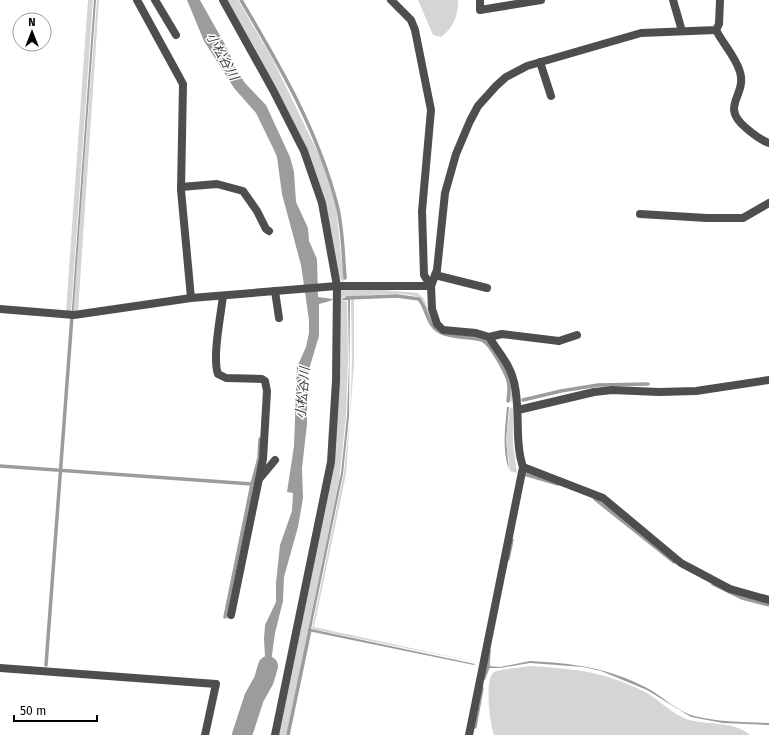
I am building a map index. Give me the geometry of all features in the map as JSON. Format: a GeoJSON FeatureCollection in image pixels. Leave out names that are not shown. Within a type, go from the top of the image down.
{"type":"FeatureCollection","features":[{"type":"Feature","properties":{"kind":"street"},"geometry":{"type":"LineString","coordinates":[[137,0],[183,84],[181,187],[191,298]]}},
{"type":"Feature","properties":{"kind":"street"},"geometry":{"type":"LineString","coordinates":[[156,0],[176,35]]}},
{"type":"Feature","properties":{"kind":"street"},"geometry":{"type":"LineString","coordinates":[[223,0],[273,90],[304,151],[322,203],[333,286],[336,381],[331,462],[275,735]]}},
{"type":"Feature","properties":{"kind":"street"},"geometry":{"type":"LineString","coordinates":[[391,0],[411,20],[415,30],[431,110],[422,211],[424,276],[431,286]]}},
{"type":"Feature","properties":{"kind":"street"},"geometry":{"type":"LineString","coordinates":[[480,0],[480,10],[541,0]]}},
{"type":"Feature","properties":{"kind":"street"},"geometry":{"type":"LineString","coordinates":[[673,0],[682,31]]}},
{"type":"Feature","properties":{"kind":"street"},"geometry":{"type":"LineString","coordinates":[[720,0],[716,30],[740,72],[741,84],[733,109],[735,118],[756,136],[769,143]]}},
{"type":"Feature","properties":{"kind":"street"},"geometry":{"type":"LineString","coordinates":[[577,335],[559,341],[502,334],[489,336],[476,333],[443,330],[437,324],[432,309],[431,286],[438,270],[445,193],[456,154],[470,121],[478,106],[506,77],[527,66],[641,34],[716,30]]}},
{"type":"Feature","properties":{"kind":"street"},"geometry":{"type":"LineString","coordinates":[[540,62],[552,96]]}},
{"type":"Feature","properties":{"kind":"street"},"geometry":{"type":"LineString","coordinates":[[181,187],[217,184],[243,191],[257,211],[266,229],[269,231]]}},
{"type":"Feature","properties":{"kind":"street"},"geometry":{"type":"LineString","coordinates":[[640,214],[707,218],[743,218],[769,203]]}},
{"type":"Feature","properties":{"kind":"street"},"geometry":{"type":"LineString","coordinates":[[435,276],[487,288]]}},
{"type":"Feature","properties":{"kind":"street"},"geometry":{"type":"LineString","coordinates":[[0,310],[72,315],[191,298],[333,286],[431,286]]}},
{"type":"Feature","properties":{"kind":"street"},"geometry":{"type":"LineString","coordinates":[[278,291],[279,318]]}},
{"type":"Feature","properties":{"kind":"street"},"geometry":{"type":"LineString","coordinates":[[223,296],[217,351],[216,368],[218,374],[226,378],[262,379],[266,381],[267,391],[263,459],[231,615]]}},
{"type":"Feature","properties":{"kind":"street"},"geometry":{"type":"LineString","coordinates":[[469,735],[523,468],[519,454],[518,410],[514,382],[507,362],[489,336]]}},
{"type":"Feature","properties":{"kind":"street"},"geometry":{"type":"LineString","coordinates":[[518,410],[606,390],[659,392],[696,391],[769,380]]}},
{"type":"Feature","properties":{"kind":"street"},"geometry":{"type":"LineString","coordinates":[[259,479],[275,460]]}},
{"type":"Feature","properties":{"kind":"street"},"geometry":{"type":"LineString","coordinates":[[523,468],[603,498],[681,563],[730,589],[769,600]]}},
{"type":"Feature","properties":{"kind":"street"},"geometry":{"type":"LineString","coordinates":[[0,668],[216,684],[205,735]]}},
{"type":"Feature","properties":{"kind":"shaded area"},"geometry":{"type":"Polygon","coordinates":[[[88,0],[93,0],[71,312],[66,312],[88,0]]]}},
{"type":"Feature","properties":{"kind":"shaded area"},"geometry":{"type":"Polygon","coordinates":[[[97,0],[99,0],[78,312],[73,312],[97,0]]]}},
{"type":"Feature","properties":{"kind":"shaded area"},"geometry":{"type":"Polygon","coordinates":[[[225,0],[238,0],[274,62],[322,161],[336,206],[344,282],[339,278],[313,167],[225,0]]]}},
{"type":"Feature","properties":{"kind":"shaded area"},"geometry":{"type":"Polygon","coordinates":[[[418,0],[458,0],[454,21],[441,37],[433,35],[418,0]]]}},
{"type":"Feature","properties":{"kind":"shaded area"},"geometry":{"type":"Polygon","coordinates":[[[342,289],[373,289],[418,293],[424,299],[434,323],[482,338],[490,343],[511,379],[513,401],[510,402],[509,384],[505,371],[488,343],[484,340],[449,335],[439,331],[431,321],[423,301],[419,297],[402,294],[354,296],[354,362],[346,474],[314,627],[480,663],[312,629],[344,473],[350,417],[352,361],[351,297],[343,297],[343,300],[347,301],[348,362],[346,416],[339,482],[287,735],[276,735],[329,486],[339,293],[342,289]]]}},
{"type":"Feature","properties":{"kind":"shaded area"},"geometry":{"type":"Polygon","coordinates":[[[510,407],[513,409],[513,444],[517,473],[510,471],[506,440],[510,407]]]}},
{"type":"Feature","properties":{"kind":"shaded area"},"geometry":{"type":"Polygon","coordinates":[[[530,666],[561,668],[602,675],[645,692],[684,718],[697,722],[737,727],[750,735],[494,735],[489,702],[489,683],[491,676],[496,671],[530,666]]]}},
{"type":"Feature","properties":{"kind":"water"},"geometry":{"type":"Polygon","coordinates":[[[94,0],[96,0],[73,317],[71,322],[94,0]]]}},
{"type":"Feature","properties":{"kind":"water"},"geometry":{"type":"Polygon","coordinates":[[[187,0],[200,0],[228,50],[235,68],[245,83],[266,105],[290,157],[294,172],[296,202],[308,228],[309,241],[317,259],[318,297],[333,299],[319,304],[319,336],[307,376],[307,424],[302,468],[303,498],[298,527],[284,577],[283,601],[275,633],[269,677],[265,688],[258,696],[257,680],[262,673],[265,657],[265,625],[276,602],[276,583],[280,545],[292,511],[293,493],[287,492],[294,446],[297,367],[306,347],[309,333],[309,320],[301,265],[282,194],[277,157],[256,113],[234,88],[204,41],[187,0]]]}},
{"type":"Feature","properties":{"kind":"water"},"geometry":{"type":"Polygon","coordinates":[[[350,297],[349,416],[343,474],[311,629],[475,664],[474,665],[308,631],[341,473],[347,416],[349,365],[348,300],[343,300],[343,298],[350,297]]]}},
{"type":"Feature","properties":{"kind":"water"},"geometry":{"type":"Polygon","coordinates":[[[507,407],[509,407],[506,440],[509,470],[505,454],[507,407]]]}},
{"type":"Feature","properties":{"kind":"water"},"geometry":{"type":"Polygon","coordinates":[[[530,661],[575,665],[605,671],[633,681],[653,691],[682,711],[694,716],[722,721],[769,723],[769,725],[723,723],[691,717],[647,690],[601,671],[583,667],[530,663],[500,668],[488,668],[488,666],[500,667],[530,661]]]}},
{"type":"Feature","properties":{"kind":"waterway"},"geometry":{"type":"LineString","coordinates":[[241,0],[284,74],[309,125],[319,151],[329,178],[339,214],[342,232],[345,278]]}},
{"type":"Feature","properties":{"kind":"waterway"},"geometry":{"type":"LineString","coordinates":[[347,298],[397,296],[419,299],[432,326],[440,332],[455,337],[482,340],[489,346],[501,364],[508,380],[508,401]]}},
{"type":"Feature","properties":{"kind":"waterway"},"geometry":{"type":"LineString","coordinates":[[46,665],[72,316]]}},
{"type":"Feature","properties":{"kind":"waterway"},"geometry":{"type":"LineString","coordinates":[[523,400],[561,391],[598,385],[648,384]]}},
{"type":"Feature","properties":{"kind":"waterway"},"geometry":{"type":"LineString","coordinates":[[225,617],[252,484],[259,458],[260,439]]}},
{"type":"Feature","properties":{"kind":"waterway"},"geometry":{"type":"LineString","coordinates":[[0,466],[252,484]]}},
{"type":"Feature","properties":{"kind":"waterway"},"geometry":{"type":"LineString","coordinates":[[523,477],[524,474],[558,484]]}},
{"type":"Feature","properties":{"kind":"waterway"},"geometry":{"type":"LineString","coordinates":[[595,499],[674,562]]}},
{"type":"Feature","properties":{"kind":"waterway"},"geometry":{"type":"LineString","coordinates":[[508,559],[512,540]]}},
{"type":"Feature","properties":{"kind":"waterway"},"geometry":{"type":"LineString","coordinates":[[713,584],[742,598],[769,605]]}},
{"type":"Feature","properties":{"kind":"waterway"},"geometry":{"type":"LineString","coordinates":[[288,735],[310,630]]}},
{"type":"Feature","properties":{"kind":"waterway"},"geometry":{"type":"LineString","coordinates":[[484,678],[488,667],[489,651]]}},
{"type":"Feature","properties":{"kind":"waterway","name":"小松谷川"},"geometry":{"type":"LineString","coordinates":[[242,735],[254,698],[264,680],[268,666]]}},
{"type":"Feature","properties":{"kind":"waterway"},"geometry":{"type":"LineString","coordinates":[[475,727],[482,688]]}}]}
